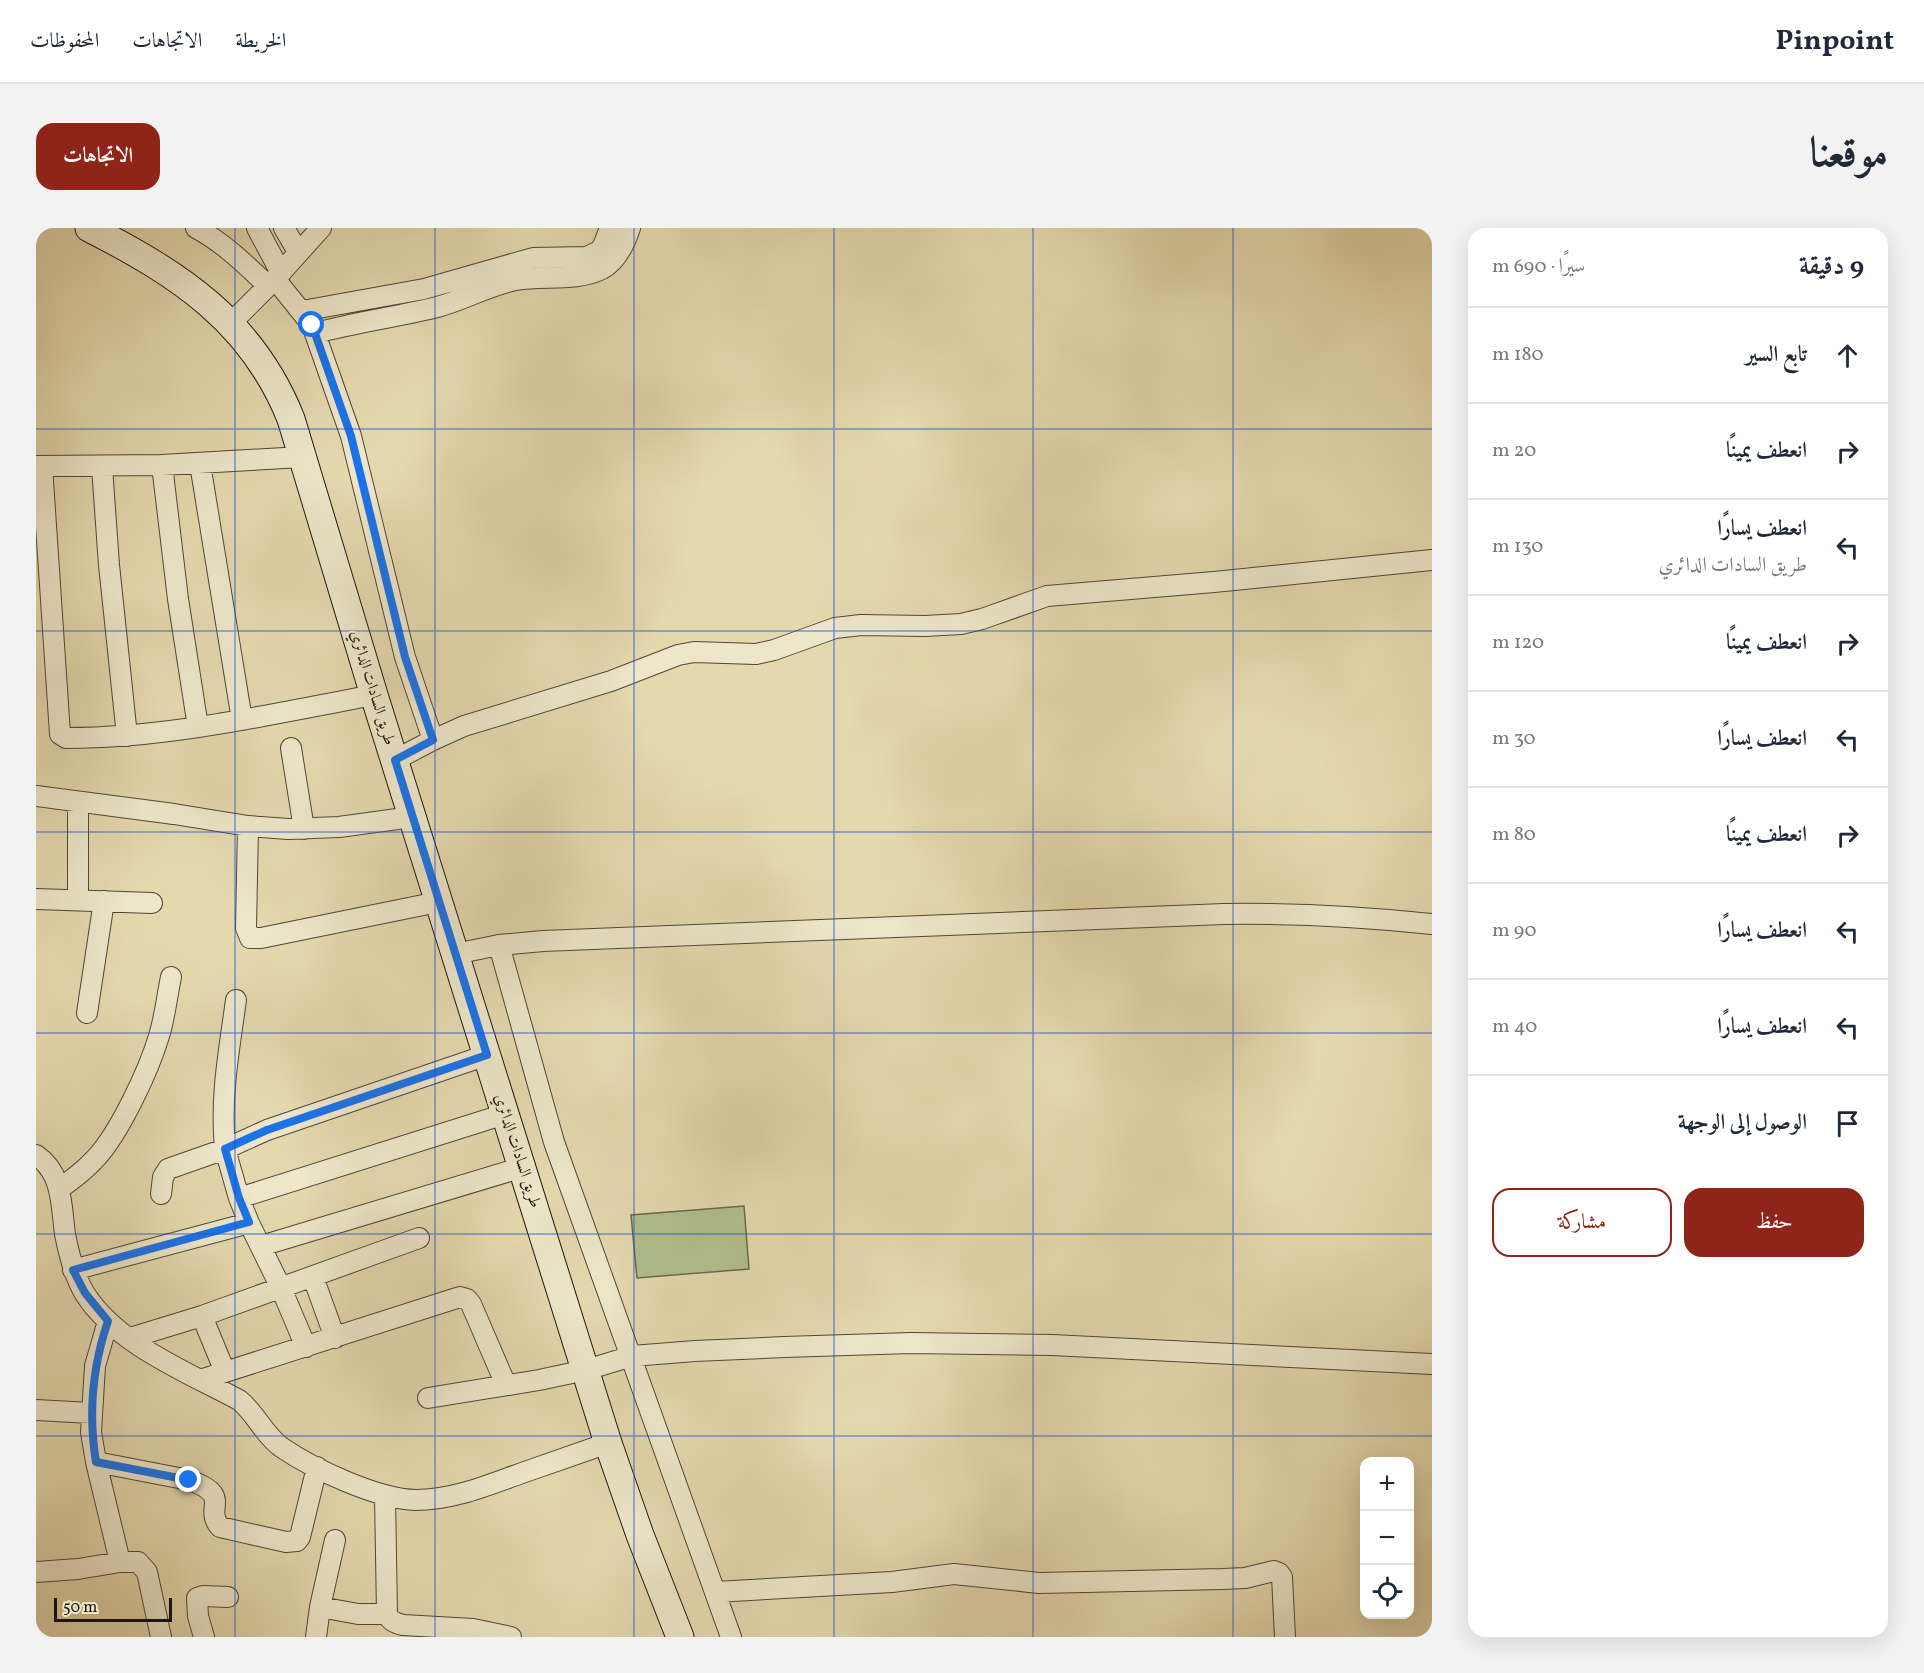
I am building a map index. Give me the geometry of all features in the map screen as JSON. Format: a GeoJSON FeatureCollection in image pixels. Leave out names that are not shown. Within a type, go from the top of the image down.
{"type":"FeatureCollection","features":[{"type":"Feature","properties":{"kind":"main road","name":"طريق السادات الدائري"},"geometry":{"type":"LineString","coordinates":[[89,228],[165,270],[198,295],[230,324],[255,352],[280,393],[302,457],[438,902],[608,1443],[640,1535],[680,1637]]}},
{"type":"Feature","properties":{"kind":"street"},"geometry":{"type":"LineString","coordinates":[[196,228],[215,238],[275,279],[302,311],[316,333],[351,436],[400,639],[433,740]]}},
{"type":"Feature","properties":{"kind":"street"},"geometry":{"type":"LineString","coordinates":[[256,228],[275,279]]}},
{"type":"Feature","properties":{"kind":"street"},"geometry":{"type":"LineString","coordinates":[[284,228],[298,252]]}},
{"type":"Feature","properties":{"kind":"street"},"geometry":{"type":"LineString","coordinates":[[230,324],[321,228]]}},
{"type":"Feature","properties":{"kind":"street"},"geometry":{"type":"LineString","coordinates":[[302,311],[424,290],[533,258],[587,256],[599,251],[610,228]]}},
{"type":"Feature","properties":{"kind":"street"},"geometry":{"type":"LineString","coordinates":[[316,333],[384,316],[437,307],[514,280],[569,276],[603,269],[621,249],[630,228]]}},
{"type":"Feature","properties":{"kind":"street"},"geometry":{"type":"LineString","coordinates":[[302,457],[200,464],[39,466],[60,734],[66,738],[127,736],[242,720],[374,695]]}},
{"type":"Feature","properties":{"kind":"street"},"geometry":{"type":"LineString","coordinates":[[200,464],[242,720]]}},
{"type":"Feature","properties":{"kind":"street"},"geometry":{"type":"LineString","coordinates":[[162,465],[178,599],[198,727]]}},
{"type":"Feature","properties":{"kind":"street"},"geometry":{"type":"LineString","coordinates":[[102,467],[127,736]]}},
{"type":"Feature","properties":{"kind":"street"},"geometry":{"type":"LineString","coordinates":[[395,760],[433,740],[495,715],[611,681],[678,655],[694,652],[756,654],[774,650],[835,628],[861,625],[961,624],[1047,596],[1432,560]]}},
{"type":"Feature","properties":{"kind":"street"},"geometry":{"type":"LineString","coordinates":[[291,748],[304,829]]}},
{"type":"Feature","properties":{"kind":"street"},"geometry":{"type":"LineString","coordinates":[[36,796],[248,826],[304,829],[412,817]]}},
{"type":"Feature","properties":{"kind":"street"},"geometry":{"type":"LineString","coordinates":[[78,802],[78,900]]}},
{"type":"Feature","properties":{"kind":"street"},"geometry":{"type":"LineString","coordinates":[[248,826],[246,928],[250,938],[261,938],[438,902]]}},
{"type":"Feature","properties":{"kind":"street"},"geometry":{"type":"LineString","coordinates":[[36,899],[152,903]]}},
{"type":"Feature","properties":{"kind":"street"},"geometry":{"type":"LineString","coordinates":[[87,1013],[104,901]]}},
{"type":"Feature","properties":{"kind":"street"},"geometry":{"type":"LineString","coordinates":[[455,954],[499,945],[543,940],[1224,914],[1300,913],[1370,917],[1432,924]]}},
{"type":"Feature","properties":{"kind":"street"},"geometry":{"type":"LineString","coordinates":[[499,945],[554,1142],[731,1637]]}},
{"type":"Feature","properties":{"kind":"street"},"geometry":{"type":"LineString","coordinates":[[59,1189],[97,1158],[114,1135],[145,1074],[155,1048],[171,976]]}},
{"type":"Feature","properties":{"kind":"street"},"geometry":{"type":"LineString","coordinates":[[236,1000],[223,1092],[222,1119],[225,1149],[239,1198],[306,1347]]}},
{"type":"Feature","properties":{"kind":"street"},"geometry":{"type":"LineString","coordinates":[[161,1194],[163,1177],[168,1169],[225,1149],[267,1130],[487,1055]]}},
{"type":"Feature","properties":{"kind":"street"},"geometry":{"type":"LineString","coordinates":[[239,1198],[505,1114]]}},
{"type":"Feature","properties":{"kind":"street"},"geometry":{"type":"LineString","coordinates":[[36,1155],[53,1173],[59,1189],[73,1270],[85,1293],[108,1321],[155,1355],[244,1404],[270,1438],[289,1452],[317,1467],[385,1494],[415,1500],[467,1492],[608,1443]]}},
{"type":"Feature","properties":{"kind":"street"},"geometry":{"type":"LineString","coordinates":[[261,1246],[523,1167]]}},
{"type":"Feature","properties":{"kind":"street"},"geometry":{"type":"LineString","coordinates":[[73,1270],[249,1222]]}},
{"type":"Feature","properties":{"kind":"street"},"geometry":{"type":"LineString","coordinates":[[130,1338],[202,1316],[418,1238]]}},
{"type":"Feature","properties":{"kind":"street"},"geometry":{"type":"LineString","coordinates":[[313,1277],[335,1338]]}},
{"type":"Feature","properties":{"kind":"street"},"geometry":{"type":"LineString","coordinates":[[200,1380],[454,1298],[464,1297],[471,1304],[506,1385]]}},
{"type":"Feature","properties":{"kind":"street"},"geometry":{"type":"LineString","coordinates":[[202,1316],[225,1372]]}},
{"type":"Feature","properties":{"kind":"street"},"geometry":{"type":"LineString","coordinates":[[108,1321],[95,1366],[91,1432],[120,1562]]}},
{"type":"Feature","properties":{"kind":"street"},"geometry":{"type":"LineString","coordinates":[[428,1398],[586,1370],[632,1356],[695,1351],[911,1343],[1029,1344],[1432,1364]]}},
{"type":"Feature","properties":{"kind":"street"},"geometry":{"type":"LineString","coordinates":[[36,1410],[91,1413]]}},
{"type":"Feature","properties":{"kind":"street"},"geometry":{"type":"LineString","coordinates":[[96,1462],[201,1484],[209,1488],[214,1495],[216,1523],[220,1527],[286,1542],[297,1541],[300,1537],[317,1467]]}},
{"type":"Feature","properties":{"kind":"street"},"geometry":{"type":"LineString","coordinates":[[385,1494],[387,1623]]}},
{"type":"Feature","properties":{"kind":"street"},"geometry":{"type":"LineString","coordinates":[[316,1637],[320,1607],[335,1540]]}},
{"type":"Feature","properties":{"kind":"street"},"geometry":{"type":"LineString","coordinates":[[36,1572],[138,1562],[147,1572],[160,1637]]}},
{"type":"Feature","properties":{"kind":"street"},"geometry":{"type":"LineString","coordinates":[[715,1592],[892,1582],[954,1574],[1039,1583],[1245,1578],[1274,1571],[1282,1577],[1285,1637]]}},
{"type":"Feature","properties":{"kind":"street"},"geometry":{"type":"LineString","coordinates":[[204,1637],[198,1616],[197,1598],[203,1596],[228,1597]]}},
{"type":"Feature","properties":{"kind":"street"},"geometry":{"type":"LineString","coordinates":[[320,1607],[358,1614],[387,1623],[454,1632],[473,1629],[511,1637]]}},
{"type":"Feature","properties":{"kind":"green space"},"geometry":{"type":"Polygon","coordinates":[[[744,1206],[749,1269],[637,1278],[631,1215],[744,1206]]]}},
{"type":"Feature","properties":{"kind":"route"},"geometry":{"type":"LineString","coordinates":[[189,1480],[96,1462],[91,1432],[95,1366],[99,1345],[108,1321],[85,1293],[73,1270],[249,1222],[239,1198],[225,1149],[267,1130],[487,1055],[395,760],[433,740],[405,657],[356,451],[312,325]]}}]}
